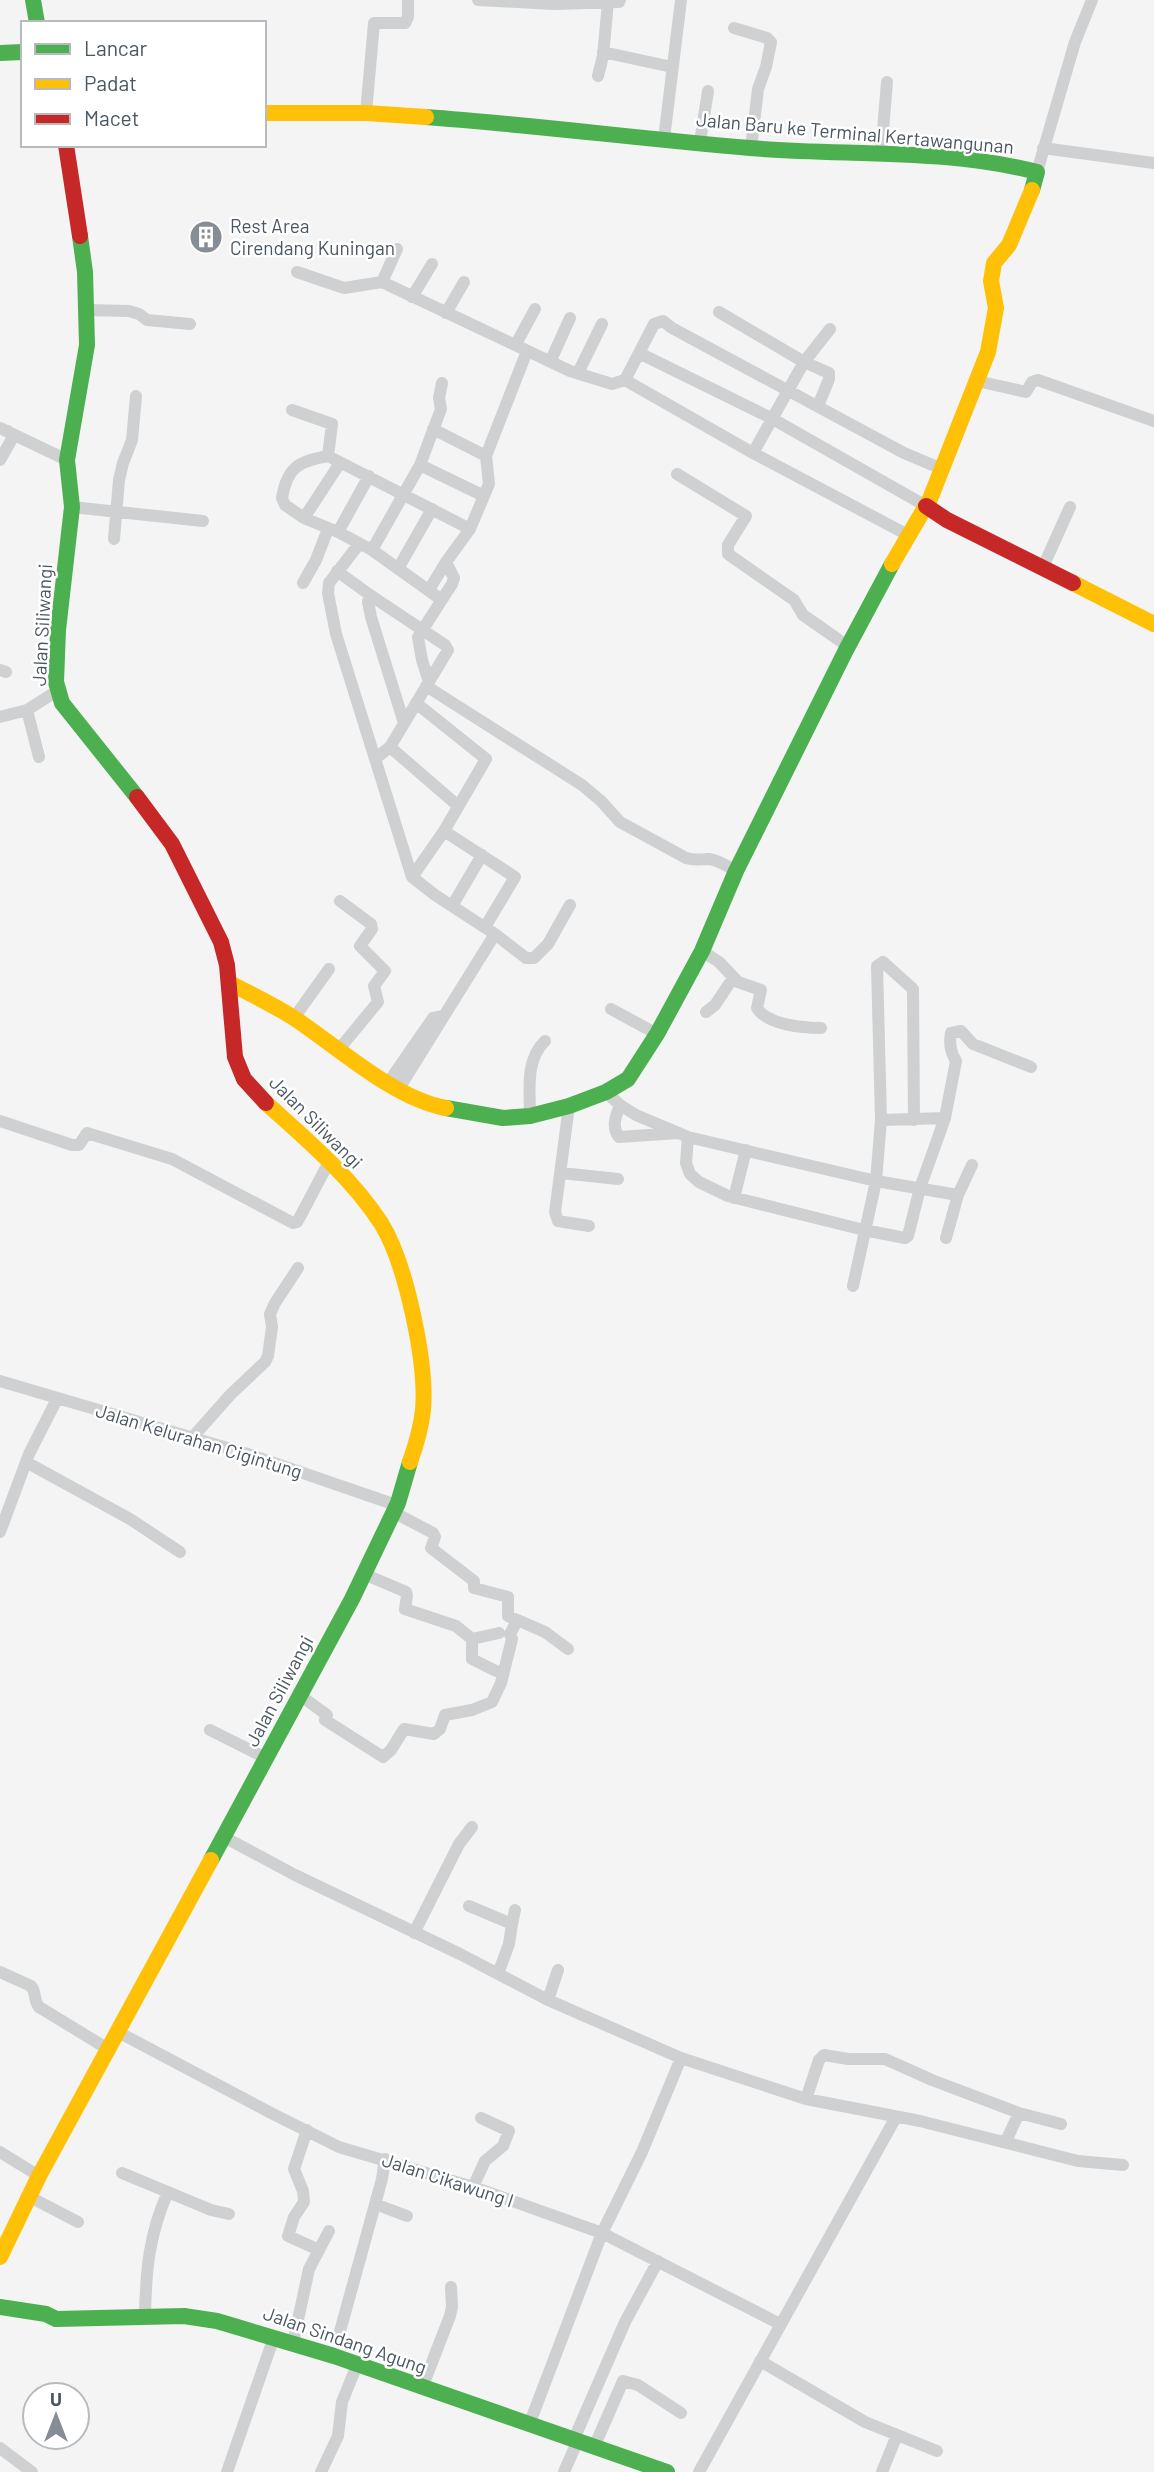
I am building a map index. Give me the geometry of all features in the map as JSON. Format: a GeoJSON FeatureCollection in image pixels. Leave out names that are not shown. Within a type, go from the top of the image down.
{"type":"FeatureCollection","features":[{"type":"Feature","properties":{"kind":"main road"},"geometry":{"type":"LineString","coordinates":[[33,0],[37,21]]}},
{"type":"Feature","properties":{"kind":"main road"},"geometry":{"type":"LineString","coordinates":[[0,53],[21,52]]}},
{"type":"Feature","properties":{"kind":"main road","name":"Jalan Baru ke Terminal Kertawangunan"},"geometry":{"type":"LineString","coordinates":[[230,983],[294,1018],[393,1086],[428,1105],[503,1118],[530,1116],[569,1106],[628,1079],[657,1034],[702,951],[736,871],[849,647],[908,534],[926,506],[988,352],[995,324],[996,308],[991,281],[994,263],[1009,245],[1037,172],[981,161],[751,148],[511,123],[366,113],[266,113]]}},
{"type":"Feature","properties":{"kind":"main road","name":"Jalan Siliwangi"},"geometry":{"type":"LineString","coordinates":[[0,2257],[39,2176],[301,1696],[364,1574],[395,1509],[417,1441],[423,1409],[420,1348],[414,1320],[396,1256],[381,1224],[330,1160],[260,1098],[244,1079],[235,1056],[230,983],[221,942],[172,844],[62,703],[57,691],[58,630],[72,507],[67,460],[87,345],[85,272],[66,147]]}},
{"type":"Feature","properties":{"kind":"main road"},"geometry":{"type":"LineString","coordinates":[[926,506],[947,520],[1154,624]]}},
{"type":"Feature","properties":{"kind":"main road","name":"Jalan Siliwangi"},"geometry":{"type":"LineString","coordinates":[[0,2237],[17,2208],[27,2199]]}},
{"type":"Feature","properties":{"kind":"main road","name":"Jalan Sindang Agung"},"geometry":{"type":"LineString","coordinates":[[0,2307],[46,2314],[56,2319],[145,2315],[217,2320],[595,2445],[667,2472]]}},
{"type":"Feature","properties":{"kind":"main road"},"geometry":{"type":"LineString","coordinates":[[0,2319],[44,2323],[56,2319]]}},
{"type":"Feature","properties":{"kind":"street"},"geometry":{"type":"LineString","coordinates":[[366,113],[374,23],[405,23],[408,17],[408,0]]}},
{"type":"Feature","properties":{"kind":"street"},"geometry":{"type":"LineString","coordinates":[[478,0],[554,4],[614,1],[598,76]]}},
{"type":"Feature","properties":{"kind":"street"},"geometry":{"type":"LineString","coordinates":[[664,139],[681,0]]}},
{"type":"Feature","properties":{"kind":"street"},"geometry":{"type":"LineString","coordinates":[[1037,172],[1075,42],[1092,0]]}},
{"type":"Feature","properties":{"kind":"street"},"geometry":{"type":"LineString","coordinates":[[734,28],[767,38],[771,42],[766,68],[758,89],[751,148]]}},
{"type":"Feature","properties":{"kind":"street"},"geometry":{"type":"LineString","coordinates":[[603,52],[672,67]]}},
{"type":"Feature","properties":{"kind":"street"},"geometry":{"type":"LineString","coordinates":[[880,154],[887,82]]}},
{"type":"Feature","properties":{"kind":"street"},"geometry":{"type":"LineString","coordinates":[[700,142],[708,91]]}},
{"type":"Feature","properties":{"kind":"street"},"geometry":{"type":"LineString","coordinates":[[1043,148],[1154,163]]}},
{"type":"Feature","properties":{"kind":"street"},"geometry":{"type":"LineString","coordinates":[[382,282],[397,249]]}},
{"type":"Feature","properties":{"kind":"street"},"geometry":{"type":"LineString","coordinates":[[412,297],[432,264]]}},
{"type":"Feature","properties":{"kind":"street"},"geometry":{"type":"LineString","coordinates":[[297,272],[344,288],[382,282],[578,373],[612,384],[625,380],[654,324],[663,321],[904,453],[917,456],[942,469]]}},
{"type":"Feature","properties":{"kind":"street"},"geometry":{"type":"LineString","coordinates":[[446,313],[464,282]]}},
{"type":"Feature","properties":{"kind":"street"},"geometry":{"type":"LineString","coordinates":[[429,590],[470,529],[489,484],[486,456],[535,309]]}},
{"type":"Feature","properties":{"kind":"street"},"geometry":{"type":"LineString","coordinates":[[86,310],[129,311],[147,320],[190,324]]}},
{"type":"Feature","properties":{"kind":"street"},"geometry":{"type":"LineString","coordinates":[[719,312],[804,362],[826,371],[830,376],[818,406]]}},
{"type":"Feature","properties":{"kind":"street"},"geometry":{"type":"LineString","coordinates":[[551,360],[570,318]]}},
{"type":"Feature","properties":{"kind":"street"},"geometry":{"type":"LineString","coordinates":[[578,373],[602,324]]}},
{"type":"Feature","properties":{"kind":"street"},"geometry":{"type":"LineString","coordinates":[[753,453],[804,362],[830,329]]}},
{"type":"Feature","properties":{"kind":"street"},"geometry":{"type":"LineString","coordinates":[[639,353],[771,418],[926,506]]}},
{"type":"Feature","properties":{"kind":"street"},"geometry":{"type":"LineString","coordinates":[[625,380],[753,453],[908,534]]}},
{"type":"Feature","properties":{"kind":"street"},"geometry":{"type":"LineString","coordinates":[[976,381],[1026,392],[1032,382],[1038,380],[1154,421]]}},
{"type":"Feature","properties":{"kind":"street"},"geometry":{"type":"LineString","coordinates":[[442,383],[439,398],[441,409],[420,464],[403,494],[365,547],[337,571],[330,583],[331,610],[336,634],[412,877],[526,958],[534,958],[548,944],[570,905]]}},
{"type":"Feature","properties":{"kind":"street"},"geometry":{"type":"LineString","coordinates":[[114,539],[123,463],[132,440],[136,396]]}},
{"type":"Feature","properties":{"kind":"street"},"geometry":{"type":"LineString","coordinates":[[292,410],[332,424],[328,456]]}},
{"type":"Feature","properties":{"kind":"street"},"geometry":{"type":"LineString","coordinates":[[433,429],[486,456]]}},
{"type":"Feature","properties":{"kind":"street"},"geometry":{"type":"LineString","coordinates":[[4,430],[67,460]]}},
{"type":"Feature","properties":{"kind":"street"},"geometry":{"type":"LineString","coordinates":[[0,460],[13,438],[4,430]]}},
{"type":"Feature","properties":{"kind":"street"},"geometry":{"type":"LineString","coordinates":[[442,600],[399,567],[365,547],[304,518],[283,503],[282,495],[289,475],[297,464],[304,460],[328,456],[470,529]]}},
{"type":"Feature","properties":{"kind":"street"},"geometry":{"type":"LineString","coordinates":[[304,518],[340,463]]}},
{"type":"Feature","properties":{"kind":"street"},"geometry":{"type":"LineString","coordinates":[[420,464],[484,496]]}},
{"type":"Feature","properties":{"kind":"street"},"geometry":{"type":"LineString","coordinates":[[677,474],[747,516],[728,545],[728,554],[794,600],[803,615],[849,647]]}},
{"type":"Feature","properties":{"kind":"street"},"geometry":{"type":"LineString","coordinates":[[303,583],[369,476]]}},
{"type":"Feature","properties":{"kind":"street"},"geometry":{"type":"LineString","coordinates":[[1043,567],[1070,506]]}},
{"type":"Feature","properties":{"kind":"street"},"geometry":{"type":"LineString","coordinates":[[72,507],[202,521]]}},
{"type":"Feature","properties":{"kind":"street"},"geometry":{"type":"LineString","coordinates":[[399,567],[432,509]]}},
{"type":"Feature","properties":{"kind":"street"},"geometry":{"type":"LineString","coordinates":[[446,562],[454,578],[448,592],[418,636],[428,684],[582,785],[620,822],[687,858],[695,861],[710,859],[736,871]]}},
{"type":"Feature","properties":{"kind":"street"},"geometry":{"type":"LineString","coordinates":[[337,571],[445,645],[448,650],[390,747],[376,758]]}},
{"type":"Feature","properties":{"kind":"street"},"geometry":{"type":"LineString","coordinates":[[370,595],[368,601],[371,617],[404,723]]}},
{"type":"Feature","properties":{"kind":"street"},"geometry":{"type":"LineString","coordinates":[[0,717],[27,710],[57,691]]}},
{"type":"Feature","properties":{"kind":"street"},"geometry":{"type":"LineString","coordinates":[[412,877],[444,831],[485,761],[485,756],[416,703]]}},
{"type":"Feature","properties":{"kind":"street"},"geometry":{"type":"LineString","coordinates":[[27,710],[39,757]]}},
{"type":"Feature","properties":{"kind":"street"},"geometry":{"type":"LineString","coordinates":[[390,747],[457,805]]}},
{"type":"Feature","properties":{"kind":"street"},"geometry":{"type":"LineString","coordinates":[[393,1086],[444,1016],[515,877],[444,831]]}},
{"type":"Feature","properties":{"kind":"street"},"geometry":{"type":"LineString","coordinates":[[452,906],[482,855]]}},
{"type":"Feature","properties":{"kind":"street"},"geometry":{"type":"LineString","coordinates":[[340,901],[371,924],[372,929],[360,946],[385,971],[374,986],[378,1002],[340,1048]]}},
{"type":"Feature","properties":{"kind":"street"},"geometry":{"type":"LineString","coordinates":[[702,951],[719,962],[733,978],[761,990],[757,1008],[761,1015],[799,1028],[821,1028]]}},
{"type":"Feature","properties":{"kind":"street"},"geometry":{"type":"LineString","coordinates":[[853,1286],[876,1181],[881,1120],[877,966],[883,962],[913,989],[914,1120]]}},
{"type":"Feature","properties":{"kind":"street"},"geometry":{"type":"LineString","coordinates":[[294,1018],[329,969]]}},
{"type":"Feature","properties":{"kind":"street"},"geometry":{"type":"LineString","coordinates":[[706,1012],[715,1005],[733,978]]}},
{"type":"Feature","properties":{"kind":"street"},"geometry":{"type":"LineString","coordinates":[[611,1009],[657,1034]]}},
{"type":"Feature","properties":{"kind":"street"},"geometry":{"type":"LineString","coordinates":[[957,1061],[950,1044],[951,1033],[961,1031],[970,1042],[1031,1067]]}},
{"type":"Feature","properties":{"kind":"street"},"geometry":{"type":"LineString","coordinates":[[530,1116],[532,1060],[539,1046],[545,1041]]}},
{"type":"Feature","properties":{"kind":"street"},"geometry":{"type":"LineString","coordinates":[[683,1135],[686,1163],[690,1174],[699,1182],[734,1198],[903,1238],[908,1236],[920,1188],[945,1118],[957,1061],[968,1049],[970,1042]]}},
{"type":"Feature","properties":{"kind":"street"},"geometry":{"type":"LineString","coordinates":[[602,1093],[636,1115],[683,1135],[876,1181],[958,1195]]}},
{"type":"Feature","properties":{"kind":"street"},"geometry":{"type":"LineString","coordinates":[[602,1093],[615,1119],[616,1135],[622,1138],[683,1135]]}},
{"type":"Feature","properties":{"kind":"street"},"geometry":{"type":"LineString","coordinates":[[615,1119],[620,1105]]}},
{"type":"Feature","properties":{"kind":"street"},"geometry":{"type":"LineString","coordinates":[[569,1106],[555,1212],[556,1218],[561,1222],[589,1226]]}},
{"type":"Feature","properties":{"kind":"street"},"geometry":{"type":"LineString","coordinates":[[881,1120],[945,1118]]}},
{"type":"Feature","properties":{"kind":"street"},"geometry":{"type":"LineString","coordinates":[[0,1121],[72,1145],[79,1145],[87,1133],[163,1155],[293,1223],[297,1222],[330,1160]]}},
{"type":"Feature","properties":{"kind":"street"},"geometry":{"type":"LineString","coordinates":[[734,1198],[746,1150]]}},
{"type":"Feature","properties":{"kind":"street"},"geometry":{"type":"LineString","coordinates":[[946,1238],[958,1195],[972,1165]]}},
{"type":"Feature","properties":{"kind":"street"},"geometry":{"type":"LineString","coordinates":[[561,1173],[618,1179]]}},
{"type":"Feature","properties":{"kind":"street"},"geometry":{"type":"LineString","coordinates":[[191,1439],[231,1394],[265,1362],[272,1327],[270,1314],[298,1268]]}},
{"type":"Feature","properties":{"kind":"street","name":"Jalan Kelurahan Cigintung"},"geometry":{"type":"LineString","coordinates":[[0,1381],[250,1455],[395,1509],[433,1533],[431,1548],[474,1581],[474,1588],[508,1597],[507,1615],[517,1621]]}},
{"type":"Feature","properties":{"kind":"street"},"geometry":{"type":"LineString","coordinates":[[0,1532],[26,1462],[57,1399]]}},
{"type":"Feature","properties":{"kind":"street"},"geometry":{"type":"LineString","coordinates":[[26,1462],[130,1519],[180,1552]]}},
{"type":"Feature","properties":{"kind":"street"},"geometry":{"type":"LineString","coordinates":[[364,1574],[406,1592],[408,1596],[405,1609],[456,1626],[472,1639],[499,1633]]}},
{"type":"Feature","properties":{"kind":"street"},"geometry":{"type":"LineString","coordinates":[[301,1696],[327,1715],[325,1720],[383,1757],[391,1750],[404,1729],[434,1734],[440,1729],[446,1715],[472,1710],[492,1702],[501,1683],[512,1639],[510,1634],[517,1621],[545,1632],[568,1649]]}},
{"type":"Feature","properties":{"kind":"street"},"geometry":{"type":"LineString","coordinates":[[472,1639],[472,1660],[496,1671]]}},
{"type":"Feature","properties":{"kind":"street"},"geometry":{"type":"LineString","coordinates":[[211,1730],[266,1758]]}},
{"type":"Feature","properties":{"kind":"street"},"geometry":{"type":"LineString","coordinates":[[414,1933],[459,1844],[472,1826]]}},
{"type":"Feature","properties":{"kind":"street"},"geometry":{"type":"LineString","coordinates":[[224,1837],[548,2000],[681,2058],[806,2099],[1006,2141],[1078,2161],[1123,2165]]}},
{"type":"Feature","properties":{"kind":"street"},"geometry":{"type":"LineString","coordinates":[[469,1906],[512,1924]]}},
{"type":"Feature","properties":{"kind":"street"},"geometry":{"type":"LineString","coordinates":[[498,1975],[509,1944],[515,1910]]}},
{"type":"Feature","properties":{"kind":"street"},"geometry":{"type":"LineString","coordinates":[[548,2000],[558,1970]]}},
{"type":"Feature","properties":{"kind":"street"},"geometry":{"type":"LineString","coordinates":[[0,1972],[32,1986],[39,2007],[108,2049]]}},
{"type":"Feature","properties":{"kind":"street","name":"Jalan Cikawung I"},"geometry":{"type":"LineString","coordinates":[[118,2032],[340,2147],[386,2159],[602,2233],[780,2324]]}},
{"type":"Feature","properties":{"kind":"street"},"geometry":{"type":"LineString","coordinates":[[806,2099],[819,2060],[824,2055],[848,2059],[879,2058],[1019,2113],[1061,2124]]}},
{"type":"Feature","properties":{"kind":"street"},"geometry":{"type":"LineString","coordinates":[[528,2425],[602,2233],[642,2152],[681,2058]]}},
{"type":"Feature","properties":{"kind":"street"},"geometry":{"type":"LineString","coordinates":[[1006,2141],[1019,2113]]}},
{"type":"Feature","properties":{"kind":"street"},"geometry":{"type":"LineString","coordinates":[[699,2472],[896,2117]]}},
{"type":"Feature","properties":{"kind":"street"},"geometry":{"type":"LineString","coordinates":[[472,2188],[485,2161],[503,2146],[509,2131],[481,2118]]}},
{"type":"Feature","properties":{"kind":"street"},"geometry":{"type":"LineString","coordinates":[[307,2130],[295,2169],[304,2194],[304,2202],[294,2217],[288,2236],[319,2250]]}},
{"type":"Feature","properties":{"kind":"street"},"geometry":{"type":"LineString","coordinates":[[0,2152],[39,2176]]}},
{"type":"Feature","properties":{"kind":"street"},"geometry":{"type":"LineString","coordinates":[[340,2335],[386,2159]]}},
{"type":"Feature","properties":{"kind":"street"},"geometry":{"type":"LineString","coordinates":[[121,2173],[211,2210],[229,2214]]}},
{"type":"Feature","properties":{"kind":"street"},"geometry":{"type":"LineString","coordinates":[[145,2315],[146,2272],[156,2220],[168,2192]]}},
{"type":"Feature","properties":{"kind":"street"},"geometry":{"type":"LineString","coordinates":[[27,2199],[78,2222]]}},
{"type":"Feature","properties":{"kind":"street"},"geometry":{"type":"LineString","coordinates":[[375,2204],[407,2216]]}},
{"type":"Feature","properties":{"kind":"street"},"geometry":{"type":"LineString","coordinates":[[293,2343],[309,2269],[329,2231]]}},
{"type":"Feature","properties":{"kind":"street"},"geometry":{"type":"LineString","coordinates":[[564,2472],[625,2322],[658,2262]]}},
{"type":"Feature","properties":{"kind":"street"},"geometry":{"type":"LineString","coordinates":[[422,2388],[450,2316],[450,2287]]}},
{"type":"Feature","properties":{"kind":"street"},"geometry":{"type":"LineString","coordinates":[[227,2472],[274,2337]]}},
{"type":"Feature","properties":{"kind":"street"},"geometry":{"type":"LineString","coordinates":[[760,2361],[865,2422],[937,2451]]}},
{"type":"Feature","properties":{"kind":"street"},"geometry":{"type":"LineString","coordinates":[[321,2472],[338,2435],[342,2402],[356,2365]]}},
{"type":"Feature","properties":{"kind":"street"},"geometry":{"type":"LineString","coordinates":[[595,2445],[623,2381],[638,2385],[681,2413]]}},
{"type":"Feature","properties":{"kind":"street"},"geometry":{"type":"LineString","coordinates":[[883,2472],[897,2435]]}},
{"type":"Feature","properties":{"kind":"street"},"geometry":{"type":"LineString","coordinates":[[0,2448],[30,2471]]}},
{"type":"Feature","properties":{"kind":"traffic: fast"},"geometry":{"type":"LineString","coordinates":[[33,0],[37,21]]}},
{"type":"Feature","properties":{"kind":"traffic: fast"},"geometry":{"type":"LineString","coordinates":[[0,53],[21,52]]}},
{"type":"Feature","properties":{"kind":"traffic: fast"},"geometry":{"type":"LineString","coordinates":[[426,117],[750,148],[966,159],[1037,172],[1032,190]]}},
{"type":"Feature","properties":{"kind":"traffic: fast"},"geometry":{"type":"LineString","coordinates":[[80,236],[85,272],[87,345],[67,460],[72,507],[58,630],[56,682],[62,703],[137,797]]}},
{"type":"Feature","properties":{"kind":"traffic: fast"},"geometry":{"type":"LineString","coordinates":[[446,1108],[503,1118],[530,1116],[569,1106],[606,1092],[628,1079],[657,1034],[702,951],[736,871],[892,564]]}},
{"type":"Feature","properties":{"kind":"traffic: fast"},"geometry":{"type":"LineString","coordinates":[[211,1860],[352,1599],[398,1503],[410,1462]]}},
{"type":"Feature","properties":{"kind":"traffic: fast"},"geometry":{"type":"LineString","coordinates":[[0,2307],[46,2314],[56,2319],[184,2316],[217,2321],[334,2356],[667,2472]]}},
{"type":"Feature","properties":{"kind":"traffic: slow"},"geometry":{"type":"LineString","coordinates":[[266,113],[366,113],[426,117]]}},
{"type":"Feature","properties":{"kind":"traffic: slow"},"geometry":{"type":"LineString","coordinates":[[892,564],[930,499],[988,352],[996,308],[991,281],[994,263],[1009,245],[1032,190]]}},
{"type":"Feature","properties":{"kind":"traffic: slow"},"geometry":{"type":"LineString","coordinates":[[1073,583],[1154,624]]}},
{"type":"Feature","properties":{"kind":"traffic: slow"},"geometry":{"type":"LineString","coordinates":[[230,983],[289,1015],[368,1072],[407,1095],[446,1108]]}},
{"type":"Feature","properties":{"kind":"traffic: slow"},"geometry":{"type":"LineString","coordinates":[[266,1103],[356,1190],[381,1223],[399,1262],[413,1314],[422,1367],[423,1410],[410,1462]]}},
{"type":"Feature","properties":{"kind":"traffic: slow"},"geometry":{"type":"LineString","coordinates":[[0,2257],[39,2176],[211,1860]]}},
{"type":"Feature","properties":{"kind":"traffic: jam"},"geometry":{"type":"LineString","coordinates":[[66,147],[80,236]]}},
{"type":"Feature","properties":{"kind":"traffic: jam"},"geometry":{"type":"LineString","coordinates":[[926,506],[947,520],[1073,583]]}},
{"type":"Feature","properties":{"kind":"traffic: jam"},"geometry":{"type":"LineString","coordinates":[[137,797],[172,844],[221,942],[227,965],[235,1057],[244,1079],[266,1103]]}},
{"type":"Feature","properties":{"kind":"place","name":"Rest Area Cirendang Kuningan"},"geometry":{"type":"Point","coordinates":[206,237]}}]}
